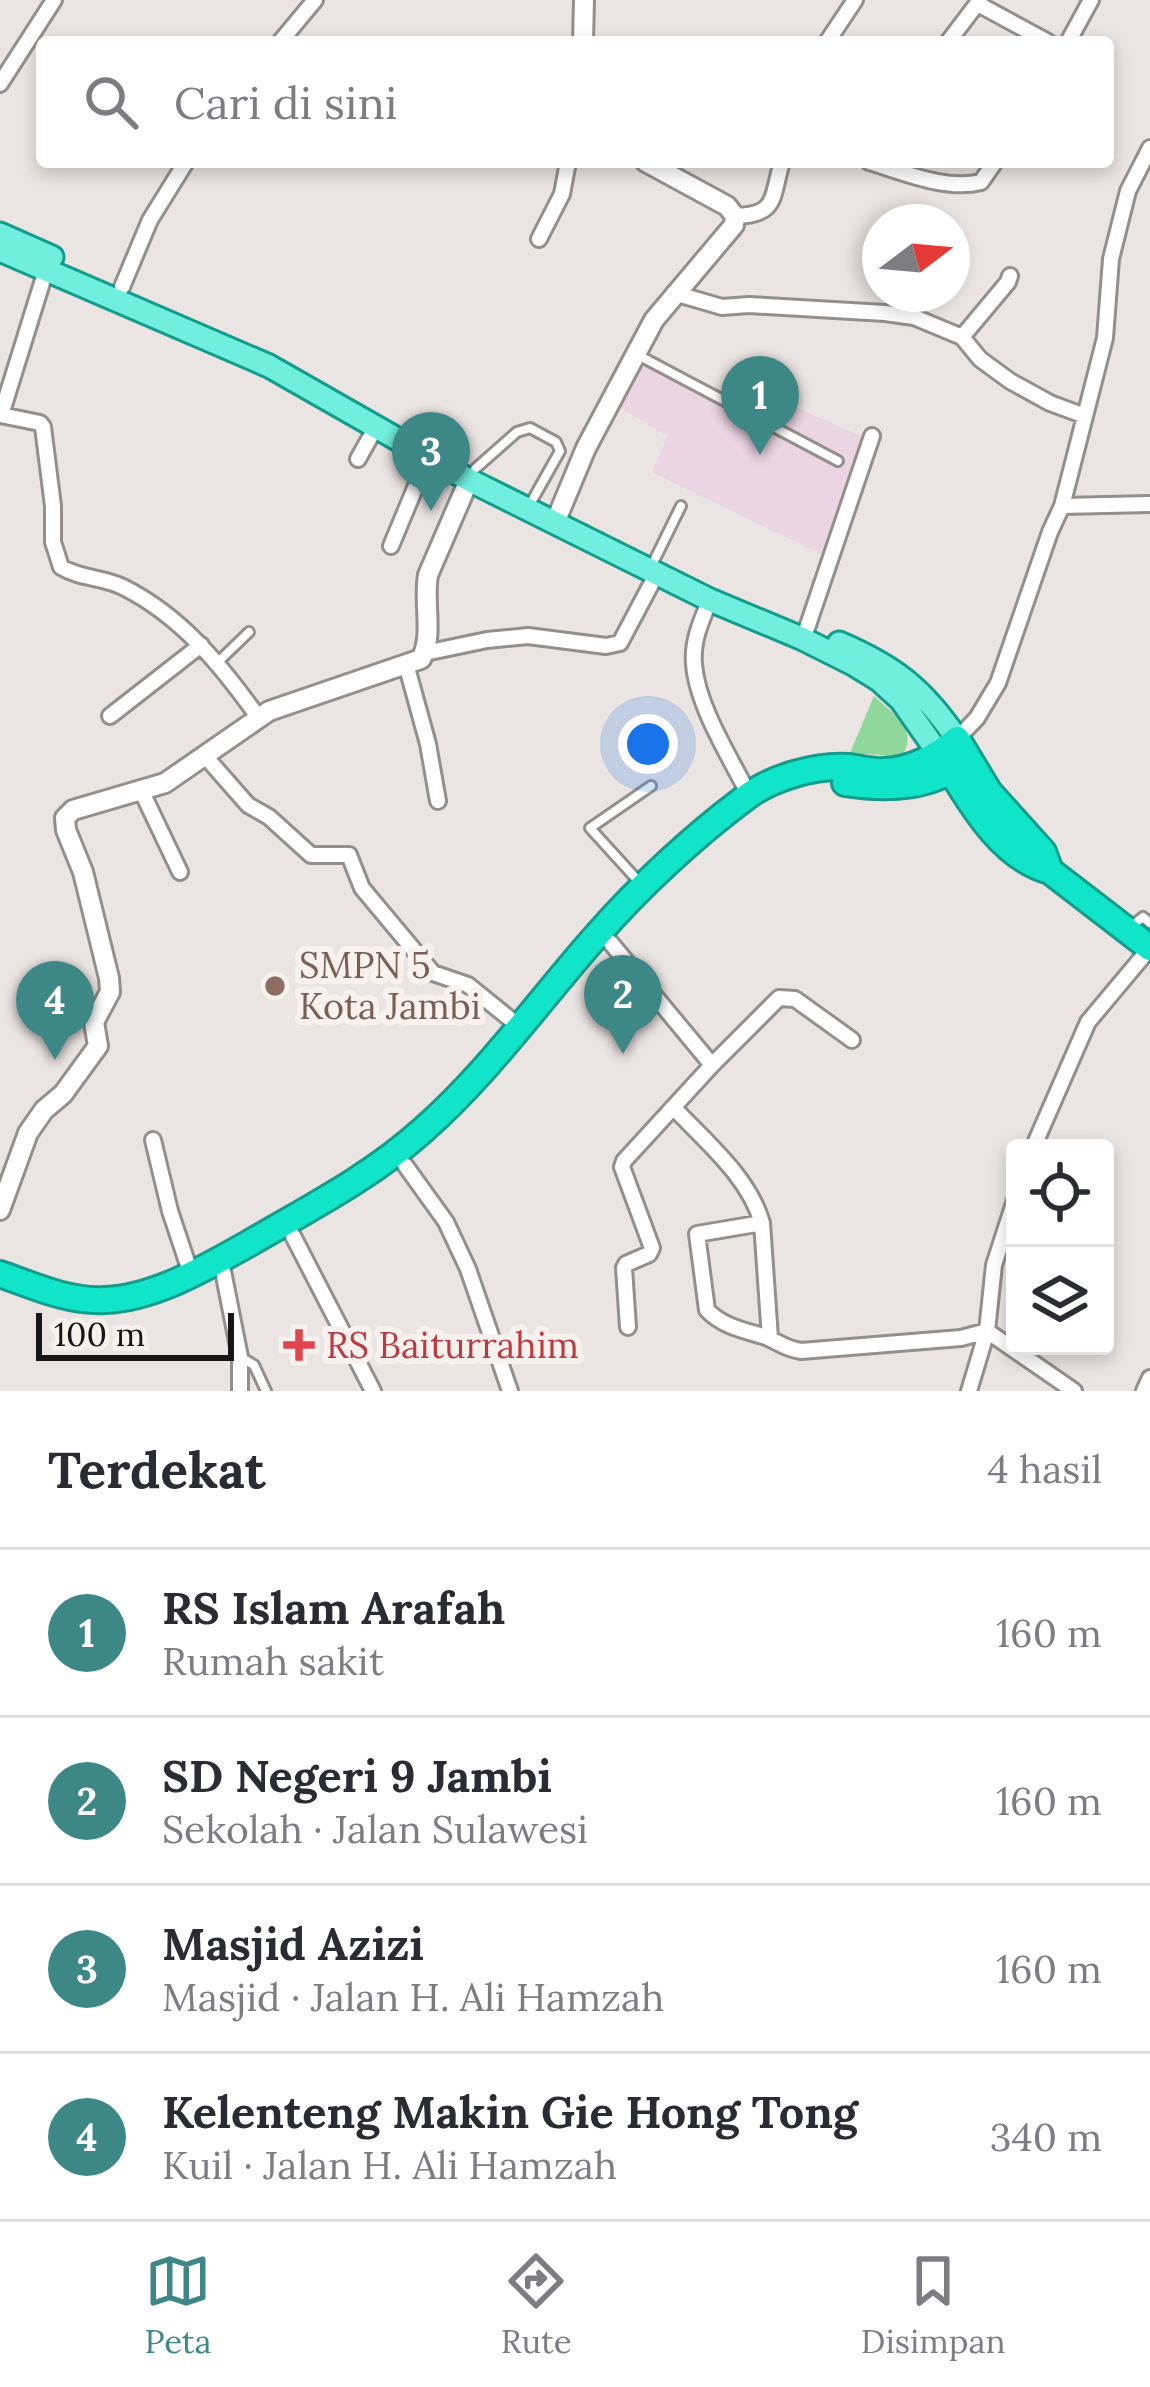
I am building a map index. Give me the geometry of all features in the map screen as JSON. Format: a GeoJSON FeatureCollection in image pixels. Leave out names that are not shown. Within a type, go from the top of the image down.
{"type":"FeatureCollection","features":[{"type":"Feature","properties":{"kind":"highway"},"geometry":{"type":"LineString","coordinates":[[0,1290],[53,1308],[95,1314],[147,1305],[292,1234],[405,1165],[452,1102],[599,932],[748,794],[811,771],[842,766],[883,772],[954,756]]}},
{"type":"Feature","properties":{"kind":"highway"},"geometry":{"type":"LineString","coordinates":[[954,756],[972,806],[999,838],[1031,866],[1051,871],[1139,927],[1150,948]]}},
{"type":"Feature","properties":{"kind":"highway"},"geometry":{"type":"LineString","coordinates":[[0,1274],[58,1294],[106,1300],[133,1296],[191,1274],[349,1186],[462,1114],[610,942],[751,813],[814,785],[842,782],[881,788],[918,784],[954,756]]}},
{"type":"Feature","properties":{"kind":"main road"},"geometry":{"type":"LineString","coordinates":[[0,234],[14,251],[122,287],[295,368],[472,475],[710,600],[853,664],[879,680],[954,756]]}},
{"type":"Feature","properties":{"kind":"main road"},"geometry":{"type":"LineString","coordinates":[[48,263],[269,366],[428,457],[533,499],[556,519]]}},
{"type":"Feature","properties":{"kind":"main road"},"geometry":{"type":"LineString","coordinates":[[655,568],[806,628],[895,670],[932,703],[954,756]]}},
{"type":"Feature","properties":{"kind":"street"},"geometry":{"type":"LineString","coordinates":[[0,84],[54,0]]}},
{"type":"Feature","properties":{"kind":"street"},"geometry":{"type":"LineString","coordinates":[[583,36],[584,0]]}},
{"type":"Feature","properties":{"kind":"street"},"geometry":{"type":"LineString","coordinates":[[834,36],[855,0]]}},
{"type":"Feature","properties":{"kind":"street"},"geometry":{"type":"LineString","coordinates":[[1071,36],[1091,0]]}},
{"type":"Feature","properties":{"kind":"street"},"geometry":{"type":"LineString","coordinates":[[284,36],[308,2]]}},
{"type":"Feature","properties":{"kind":"street"},"geometry":{"type":"LineString","coordinates":[[953,36],[979,2],[1038,36]]}},
{"type":"Feature","properties":{"kind":"street"},"geometry":{"type":"LineString","coordinates":[[954,756],[998,683],[1062,506],[1105,338],[1111,259],[1128,191],[1150,148]]}},
{"type":"Feature","properties":{"kind":"street"},"geometry":{"type":"LineString","coordinates":[[122,287],[150,220],[182,168]]}},
{"type":"Feature","properties":{"kind":"street"},"geometry":{"type":"LineString","coordinates":[[538,239],[562,194],[567,168]]}},
{"type":"Feature","properties":{"kind":"street"},"geometry":{"type":"LineString","coordinates":[[657,168],[727,206],[735,216]]}},
{"type":"Feature","properties":{"kind":"street"},"geometry":{"type":"LineString","coordinates":[[735,216],[757,215],[768,208],[780,168]]}},
{"type":"Feature","properties":{"kind":"street"},"geometry":{"type":"LineString","coordinates":[[889,168],[930,180],[970,184],[981,182],[991,168]]}},
{"type":"Feature","properties":{"kind":"street"},"geometry":{"type":"LineString","coordinates":[[556,519],[586,448],[654,320],[730,231],[735,216]]}},
{"type":"Feature","properties":{"kind":"street"},"geometry":{"type":"LineString","coordinates":[[48,263],[0,415],[44,427],[53,542],[61,567],[80,578],[120,585],[182,626],[258,716]]}},
{"type":"Feature","properties":{"kind":"street"},"geometry":{"type":"LineString","coordinates":[[962,338],[1010,276]]}},
{"type":"Feature","properties":{"kind":"street"},"geometry":{"type":"LineString","coordinates":[[674,293],[722,307],[914,317],[962,338],[980,359],[1010,381],[1085,416]]}},
{"type":"Feature","properties":{"kind":"street"},"geometry":{"type":"LineString","coordinates":[[358,459],[376,427]]}},
{"type":"Feature","properties":{"kind":"street"},"geometry":{"type":"LineString","coordinates":[[806,628],[872,436]]}},
{"type":"Feature","properties":{"kind":"street"},"geometry":{"type":"LineString","coordinates":[[391,546],[428,457]]}},
{"type":"Feature","properties":{"kind":"street"},"geometry":{"type":"LineString","coordinates":[[0,1210],[28,1133],[98,1046],[94,1022],[110,992],[83,872],[65,818],[73,810],[165,783],[258,716],[421,659],[428,575],[472,475]]}},
{"type":"Feature","properties":{"kind":"street"},"geometry":{"type":"LineString","coordinates":[[1062,506],[1150,504]]}},
{"type":"Feature","properties":{"kind":"street"},"geometry":{"type":"LineString","coordinates":[[425,653],[515,637],[620,644],[655,568]]}},
{"type":"Feature","properties":{"kind":"street"},"geometry":{"type":"LineString","coordinates":[[710,600],[697,631],[694,667],[706,705],[748,794]]}},
{"type":"Feature","properties":{"kind":"street"},"geometry":{"type":"LineString","coordinates":[[110,716],[201,645]]}},
{"type":"Feature","properties":{"kind":"street"},"geometry":{"type":"LineString","coordinates":[[406,664],[438,801]]}},
{"type":"Feature","properties":{"kind":"street"},"geometry":{"type":"LineString","coordinates":[[205,756],[248,805],[269,817],[311,855],[347,854],[362,888],[434,973],[468,986],[520,1027]]}},
{"type":"Feature","properties":{"kind":"street"},"geometry":{"type":"LineString","coordinates":[[141,790],[180,872]]}},
{"type":"Feature","properties":{"kind":"street"},"geometry":{"type":"LineString","coordinates":[[610,942],[712,1065]]}},
{"type":"Feature","properties":{"kind":"street"},"geometry":{"type":"LineString","coordinates":[[1037,1139],[1088,1022],[1150,948]]}},
{"type":"Feature","properties":{"kind":"street"},"geometry":{"type":"LineString","coordinates":[[628,1327],[624,1268],[652,1248],[622,1167],[624,1161],[779,998],[795,999],[852,1040]]}},
{"type":"Feature","properties":{"kind":"street"},"geometry":{"type":"LineString","coordinates":[[674,1108],[751,1194],[762,1223],[770,1338]]}},
{"type":"Feature","properties":{"kind":"street"},"geometry":{"type":"LineString","coordinates":[[152,1140],[191,1274]]}},
{"type":"Feature","properties":{"kind":"street"},"geometry":{"type":"LineString","coordinates":[[405,1165],[446,1222],[510,1391]]}},
{"type":"Feature","properties":{"kind":"street"},"geometry":{"type":"LineString","coordinates":[[762,1223],[697,1234],[710,1316],[770,1338],[782,1348],[801,1351],[961,1338],[987,1331]]}},
{"type":"Feature","properties":{"kind":"street"},"geometry":{"type":"LineString","coordinates":[[969,1391],[987,1331],[994,1265],[1006,1228]]}},
{"type":"Feature","properties":{"kind":"street"},"geometry":{"type":"LineString","coordinates":[[292,1234],[373,1391]]}},
{"type":"Feature","properties":{"kind":"street"},"geometry":{"type":"LineString","coordinates":[[224,1271],[240,1357],[240,1391]]}},
{"type":"Feature","properties":{"kind":"street"},"geometry":{"type":"LineString","coordinates":[[987,1331],[1067,1389]]}},
{"type":"Feature","properties":{"kind":"street"},"geometry":{"type":"LineString","coordinates":[[1144,1391],[1150,1378]]}},
{"type":"Feature","properties":{"kind":"lane"},"geometry":{"type":"LineString","coordinates":[[634,354],[838,461]]}},
{"type":"Feature","properties":{"kind":"lane"},"geometry":{"type":"LineString","coordinates":[[472,475],[517,432],[530,428],[556,442],[560,451],[533,499]]}},
{"type":"Feature","properties":{"kind":"lane"},"geometry":{"type":"LineString","coordinates":[[655,568],[681,506]]}},
{"type":"Feature","properties":{"kind":"lane"},"geometry":{"type":"LineString","coordinates":[[216,663],[250,632]]}},
{"type":"Feature","properties":{"kind":"lane"},"geometry":{"type":"LineString","coordinates":[[644,887],[590,829],[651,786]]}},
{"type":"Feature","properties":{"kind":"lane"},"geometry":{"type":"LineString","coordinates":[[240,1357],[254,1365],[266,1391]]}},
{"type":"Feature","properties":{"kind":"shaded area"},"geometry":{"type":"Polygon","coordinates":[[[647,356],[787,419],[793,406],[865,438],[827,557],[652,472],[668,436],[620,408],[647,356]]]}},
{"type":"Feature","properties":{"kind":"green space"},"geometry":{"type":"Polygon","coordinates":[[[874,696],[905,729],[908,737],[903,754],[850,753],[874,696]]]}},
{"type":"Feature","properties":{"kind":"place","name":"RS Islam Arafah"},"geometry":{"type":"Point","coordinates":[760,455]}},
{"type":"Feature","properties":{"kind":"place","name":"Masjid Azizi"},"geometry":{"type":"Point","coordinates":[431,511]}},
{"type":"Feature","properties":{"kind":"place","name":"SMPN 5 Kota Jambi"},"geometry":{"type":"Point","coordinates":[275,986]}},
{"type":"Feature","properties":{"kind":"place","name":"SD Negeri 9 Jambi"},"geometry":{"type":"Point","coordinates":[623,1054]}},
{"type":"Feature","properties":{"kind":"place","name":"Kelenteng Makin Gie Hong Tong"},"geometry":{"type":"Point","coordinates":[55,1060]}},
{"type":"Feature","properties":{"kind":"place","name":"RS Baiturrahim"},"geometry":{"type":"Point","coordinates":[299,1345]}}]}
